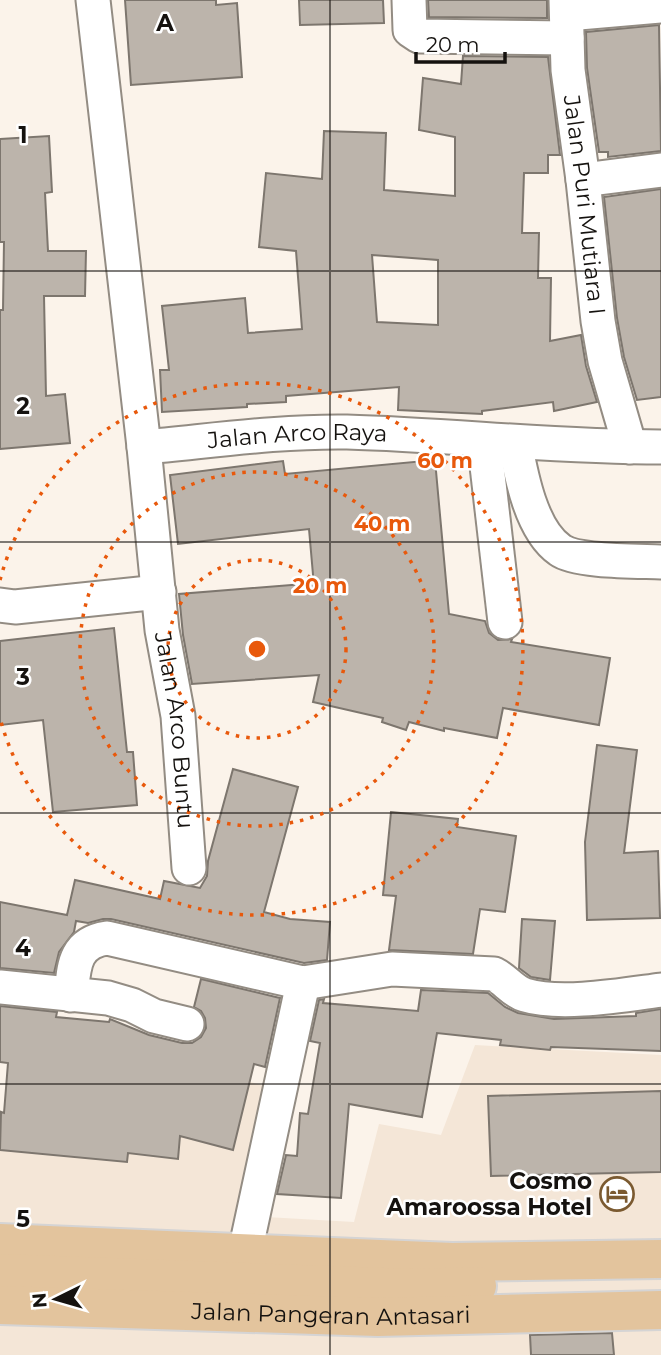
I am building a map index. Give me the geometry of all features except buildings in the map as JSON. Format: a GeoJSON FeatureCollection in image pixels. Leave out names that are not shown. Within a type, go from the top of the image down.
{"type":"FeatureCollection","features":[{"type":"Feature","properties":{"kind":"main road"},"geometry":{"type":"LineString","coordinates":[[0,1228],[322,1240],[661,1237]]}},
{"type":"Feature","properties":{"kind":"main road"},"geometry":{"type":"LineString","coordinates":[[0,1243],[452,1262],[661,1259]]}},
{"type":"Feature","properties":{"kind":"main road"},"geometry":{"type":"LineString","coordinates":[[0,1273],[411,1288],[661,1283]]}},
{"type":"Feature","properties":{"kind":"main road","name":"Jalan Pangeran Antasari"},"geometry":{"type":"LineString","coordinates":[[0,1305],[378,1317],[661,1310]]}},
{"type":"Feature","properties":{"kind":"street"},"geometry":{"type":"LineString","coordinates":[[0,605],[15,607],[159,592],[93,0]]}},
{"type":"Feature","properties":{"kind":"street"},"geometry":{"type":"LineString","coordinates":[[409,0],[410,30],[419,36],[661,6]]}},
{"type":"Feature","properties":{"kind":"street","name":"Jalan Puri Mutiara I"},"geometry":{"type":"LineString","coordinates":[[567,18],[568,70],[600,334],[605,361],[645,447]]}},
{"type":"Feature","properties":{"kind":"street"},"geometry":{"type":"LineString","coordinates":[[583,180],[661,170]]}},
{"type":"Feature","properties":{"kind":"street","name":"Jalan Arco Raya"},"geometry":{"type":"LineString","coordinates":[[144,447],[309,433],[455,436],[500,442],[645,447]]}},
{"type":"Feature","properties":{"kind":"street"},"geometry":{"type":"LineString","coordinates":[[500,442],[523,481],[540,527],[561,551],[589,558],[661,562]]}},
{"type":"Feature","properties":{"kind":"street"},"geometry":{"type":"LineString","coordinates":[[500,442],[505,622]]}},
{"type":"Feature","properties":{"kind":"street","name":"Jalan Arco Buntu"},"geometry":{"type":"LineString","coordinates":[[159,592],[162,630],[178,716],[189,868]]}},
{"type":"Feature","properties":{"kind":"street"},"geometry":{"type":"LineString","coordinates":[[71,995],[74,965],[81,949],[107,937],[303,984],[392,969],[494,974],[526,996],[566,999],[661,990]]}},
{"type":"Feature","properties":{"kind":"street"},"geometry":{"type":"LineString","coordinates":[[248,1238],[303,984]]}},
{"type":"Feature","properties":{"kind":"street"},"geometry":{"type":"LineString","coordinates":[[0,987],[108,998],[132,1005],[154,1016],[187,1024]]}},
{"type":"Feature","properties":{"kind":"shaded area"},"geometry":{"type":"Polygon","coordinates":[[[19,1039],[188,1065],[291,1093],[266,1217],[354,1222],[379,1124],[441,1135],[475,1045],[661,1055],[661,1355],[0,1355],[0,1130],[19,1039]]]}},
{"type":"Feature","properties":{"kind":"place","name":"Cosmo Amaroossa Hotel"},"geometry":{"type":"Point","coordinates":[617,1194]}}]}
